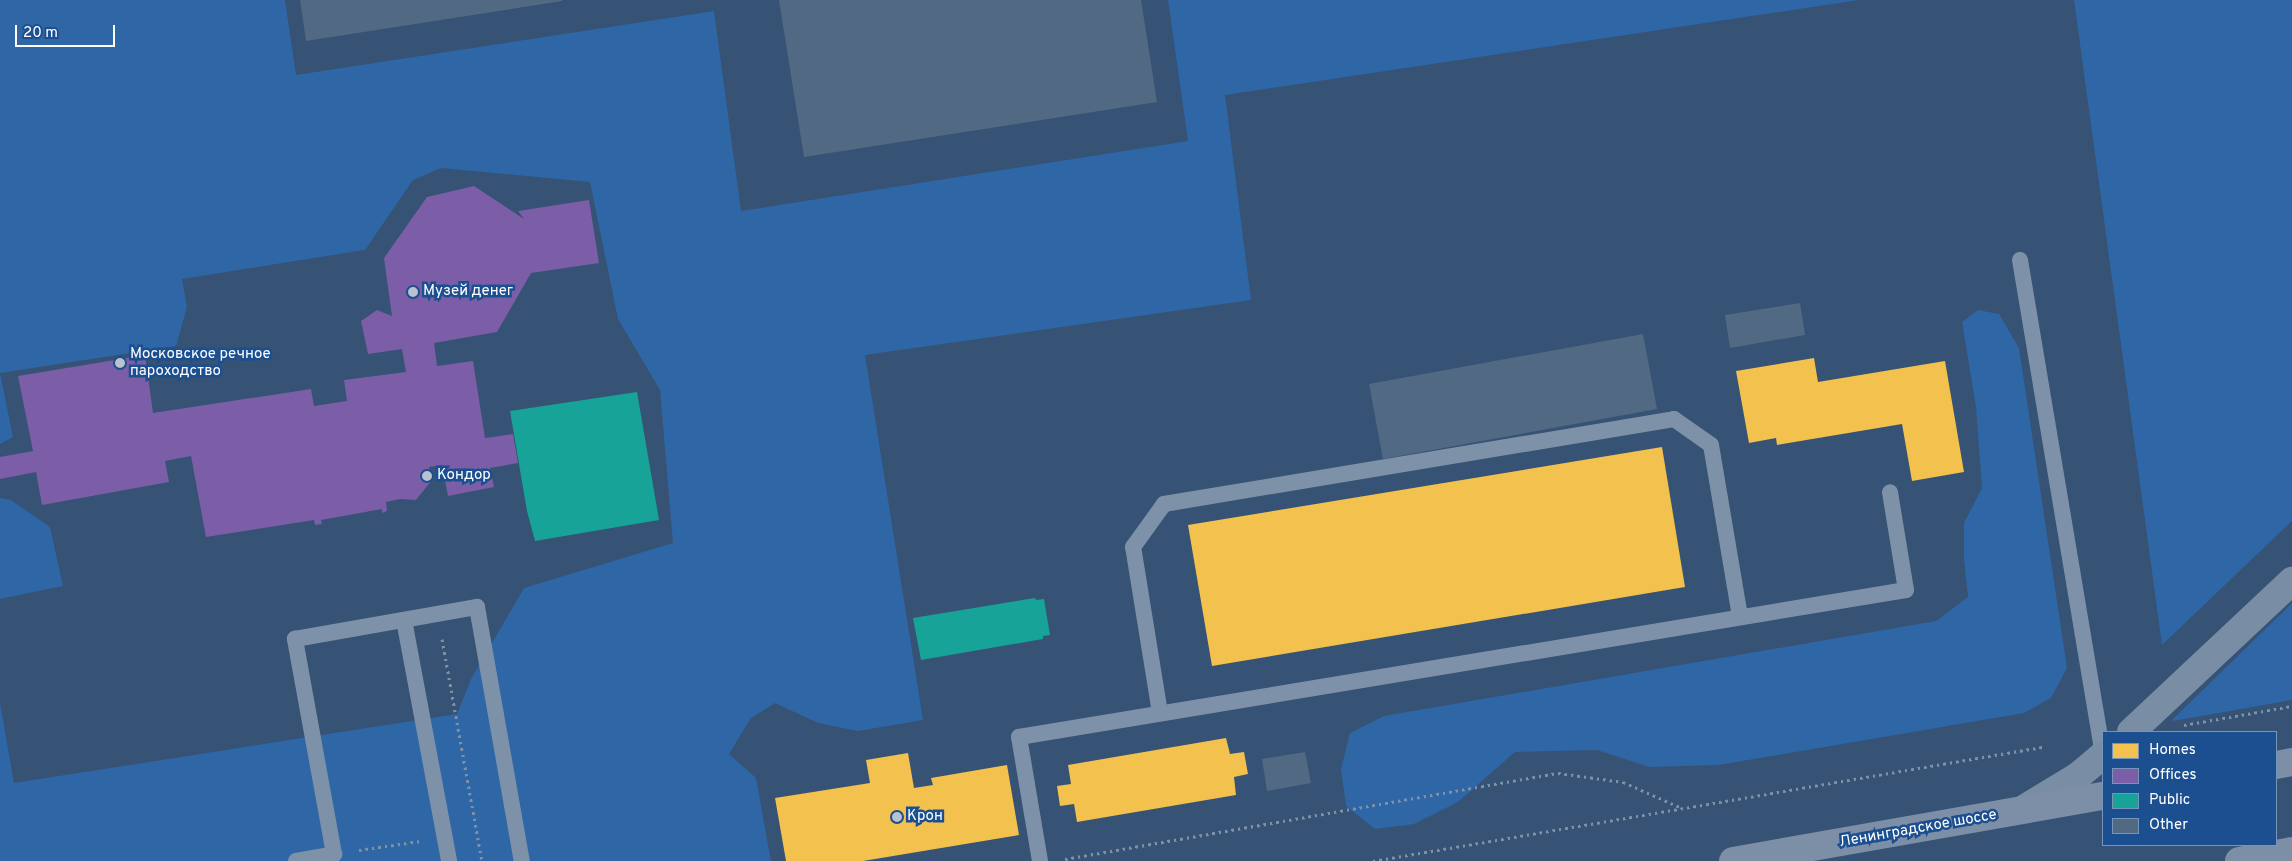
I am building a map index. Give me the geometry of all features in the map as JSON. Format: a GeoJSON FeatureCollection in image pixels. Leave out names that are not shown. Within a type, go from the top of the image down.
{"type":"FeatureCollection","features":[{"type":"Feature","properties":{"kind":"main road"},"geometry":{"type":"LineString","coordinates":[[2132,731],[2292,581]]}},
{"type":"Feature","properties":{"kind":"main road"},"geometry":{"type":"LineString","coordinates":[[2020,811],[2078,776],[2102,756]]}},
{"type":"Feature","properties":{"kind":"main road"},"geometry":{"type":"LineString","coordinates":[[2277,765],[2292,762]]}},
{"type":"Feature","properties":{"kind":"main road","name":"Ленинградское шоссе"},"geometry":{"type":"LineString","coordinates":[[1733,861],[2102,796]]}},
{"type":"Feature","properties":{"kind":"main road"},"geometry":{"type":"LineString","coordinates":[[2239,861],[2292,851]]}},
{"type":"Feature","properties":{"kind":"lane"},"geometry":{"type":"LineString","coordinates":[[2020,260],[2102,749]]}},
{"type":"Feature","properties":{"kind":"lane"},"geometry":{"type":"LineString","coordinates":[[1160,713],[1133,547],[1164,504],[1674,419],[1711,446],[1740,617]]}},
{"type":"Feature","properties":{"kind":"lane"},"geometry":{"type":"LineString","coordinates":[[1040,861],[1019,737],[1906,590],[1890,492]]}},
{"type":"Feature","properties":{"kind":"lane"},"geometry":{"type":"LineString","coordinates":[[296,861],[334,854],[295,639],[477,607],[522,861]]}},
{"type":"Feature","properties":{"kind":"lane"},"geometry":{"type":"LineString","coordinates":[[404,620],[449,861]]}},
{"type":"Feature","properties":{"kind":"path"},"geometry":{"type":"LineString","coordinates":[[438,614],[482,861]]}},
{"type":"Feature","properties":{"kind":"path"},"geometry":{"type":"LineString","coordinates":[[2178,727],[2292,706]]}},
{"type":"Feature","properties":{"kind":"path"},"geometry":{"type":"LineString","coordinates":[[1373,861],[2042,747]]}},
{"type":"Feature","properties":{"kind":"path"},"geometry":{"type":"LineString","coordinates":[[1064,859],[1558,773],[1623,782],[1683,808]]}},
{"type":"Feature","properties":{"kind":"path"},"geometry":{"type":"LineString","coordinates":[[334,854],[445,838],[476,831]]}},
{"type":"Feature","properties":{"kind":"shaded area"},"geometry":{"type":"Polygon","coordinates":[[[0,0],[285,0],[296,75],[714,11],[741,211],[1188,141],[1168,0],[1859,0],[1225,95],[1251,300],[865,355],[923,720],[858,731],[818,723],[775,703],[751,718],[729,754],[756,778],[771,861],[0,861],[0,703],[14,783],[457,714],[471,679],[524,588],[673,543],[660,390],[618,319],[590,182],[441,168],[413,180],[365,250],[182,279],[187,307],[176,346],[0,373],[0,0]]]}},
{"type":"Feature","properties":{"kind":"shaded area"},"geometry":{"type":"Polygon","coordinates":[[[2074,0],[2292,0],[2292,521],[2162,645],[2074,0]]]}},
{"type":"Feature","properties":{"kind":"shaded area"},"geometry":{"type":"Polygon","coordinates":[[[1978,310],[1999,314],[2019,348],[2067,668],[2051,698],[2024,713],[1719,765],[1649,767],[1597,750],[1515,752],[1458,802],[1414,824],[1375,829],[1346,806],[1341,769],[1350,733],[1384,716],[1936,621],[1968,597],[1964,560],[1964,523],[1982,488],[1976,407],[1962,322],[1978,310]]]}},
{"type":"Feature","properties":{"kind":"shaded area"},"geometry":{"type":"Polygon","coordinates":[[[0,373],[13,437],[0,444],[0,373]]]}},
{"type":"Feature","properties":{"kind":"shaded area"},"geometry":{"type":"Polygon","coordinates":[[[0,498],[11,500],[50,527],[63,586],[0,599],[0,498]]]}},
{"type":"Feature","properties":{"kind":"shaded area"},"geometry":{"type":"Polygon","coordinates":[[[2292,603],[2292,700],[2173,721],[2173,719],[2292,603]]]}},
{"type":"Feature","properties":{"kind":"building: Homes"},"geometry":{"type":"Polygon","coordinates":[[[1814,358],[1818,382],[1945,361],[1964,472],[1912,481],[1902,424],[1777,445],[1776,438],[1749,443],[1736,371],[1814,358]]]}},
{"type":"Feature","properties":{"kind":"building: Homes"},"geometry":{"type":"Polygon","coordinates":[[[1662,447],[1685,587],[1212,666],[1188,525],[1662,447]]]}},
{"type":"Feature","properties":{"kind":"building: Homes"},"geometry":{"type":"Polygon","coordinates":[[[1226,738],[1230,754],[1244,752],[1248,774],[1234,777],[1236,795],[1077,822],[1074,804],[1060,806],[1057,786],[1071,784],[1068,765],[1226,738]]]}},
{"type":"Feature","properties":{"kind":"building: Homes","name":"Крон"},"geometry":{"type":"Polygon","coordinates":[[[908,753],[914,788],[933,785],[931,778],[1007,765],[1019,835],[863,861],[786,861],[775,798],[870,783],[866,760],[908,753]]]}},
{"type":"Feature","properties":{"kind":"building: Offices","name":"Московское речное пароходство"},"geometry":{"type":"Polygon","coordinates":[[[474,186],[524,219],[518,211],[589,200],[599,263],[531,273],[497,332],[434,343],[437,366],[473,361],[485,438],[513,434],[518,463],[490,468],[494,487],[448,496],[442,465],[429,467],[432,480],[416,500],[400,499],[386,502],[387,511],[382,513],[382,509],[321,520],[322,524],[315,525],[314,520],[206,537],[191,456],[165,461],[169,482],[42,505],[36,472],[0,479],[0,457],[33,451],[18,376],[145,355],[153,413],[311,389],[314,406],[347,401],[344,380],[406,372],[402,349],[368,354],[361,321],[377,310],[392,316],[384,258],[427,197],[474,186]]]}},
{"type":"Feature","properties":{"kind":"building: Public"},"geometry":{"type":"Polygon","coordinates":[[[637,392],[659,520],[535,541],[527,511],[510,411],[637,392]]]}},
{"type":"Feature","properties":{"kind":"building: Public"},"geometry":{"type":"Polygon","coordinates":[[[1035,598],[1036,600],[1044,599],[1050,635],[1043,636],[1043,639],[921,660],[913,618],[1035,598]]]}},
{"type":"Feature","properties":{"kind":"building: Other"},"geometry":{"type":"Polygon","coordinates":[[[300,0],[562,0],[562,1],[306,41],[300,0]]]}},
{"type":"Feature","properties":{"kind":"building: Other"},"geometry":{"type":"Polygon","coordinates":[[[779,0],[1141,0],[1157,102],[804,157],[779,0]]]}},
{"type":"Feature","properties":{"kind":"building: Other"},"geometry":{"type":"Polygon","coordinates":[[[1800,303],[1805,335],[1730,348],[1725,315],[1800,303]]]}},
{"type":"Feature","properties":{"kind":"building: Other"},"geometry":{"type":"Polygon","coordinates":[[[1643,334],[1657,409],[1383,459],[1369,384],[1643,334]]]}},
{"type":"Feature","properties":{"kind":"building: Other"},"geometry":{"type":"Polygon","coordinates":[[[1305,752],[1311,783],[1267,791],[1262,759],[1305,752]]]}},
{"type":"Feature","properties":{"kind":"place","name":"Музей денег"},"geometry":{"type":"Point","coordinates":[413,292]}},
{"type":"Feature","properties":{"kind":"place","name":"Московское речное пароходство"},"geometry":{"type":"Point","coordinates":[120,363]}},
{"type":"Feature","properties":{"kind":"place","name":"Кондор"},"geometry":{"type":"Point","coordinates":[427,476]}},
{"type":"Feature","properties":{"kind":"place","name":"Крон"},"geometry":{"type":"Point","coordinates":[897,817]}}]}
